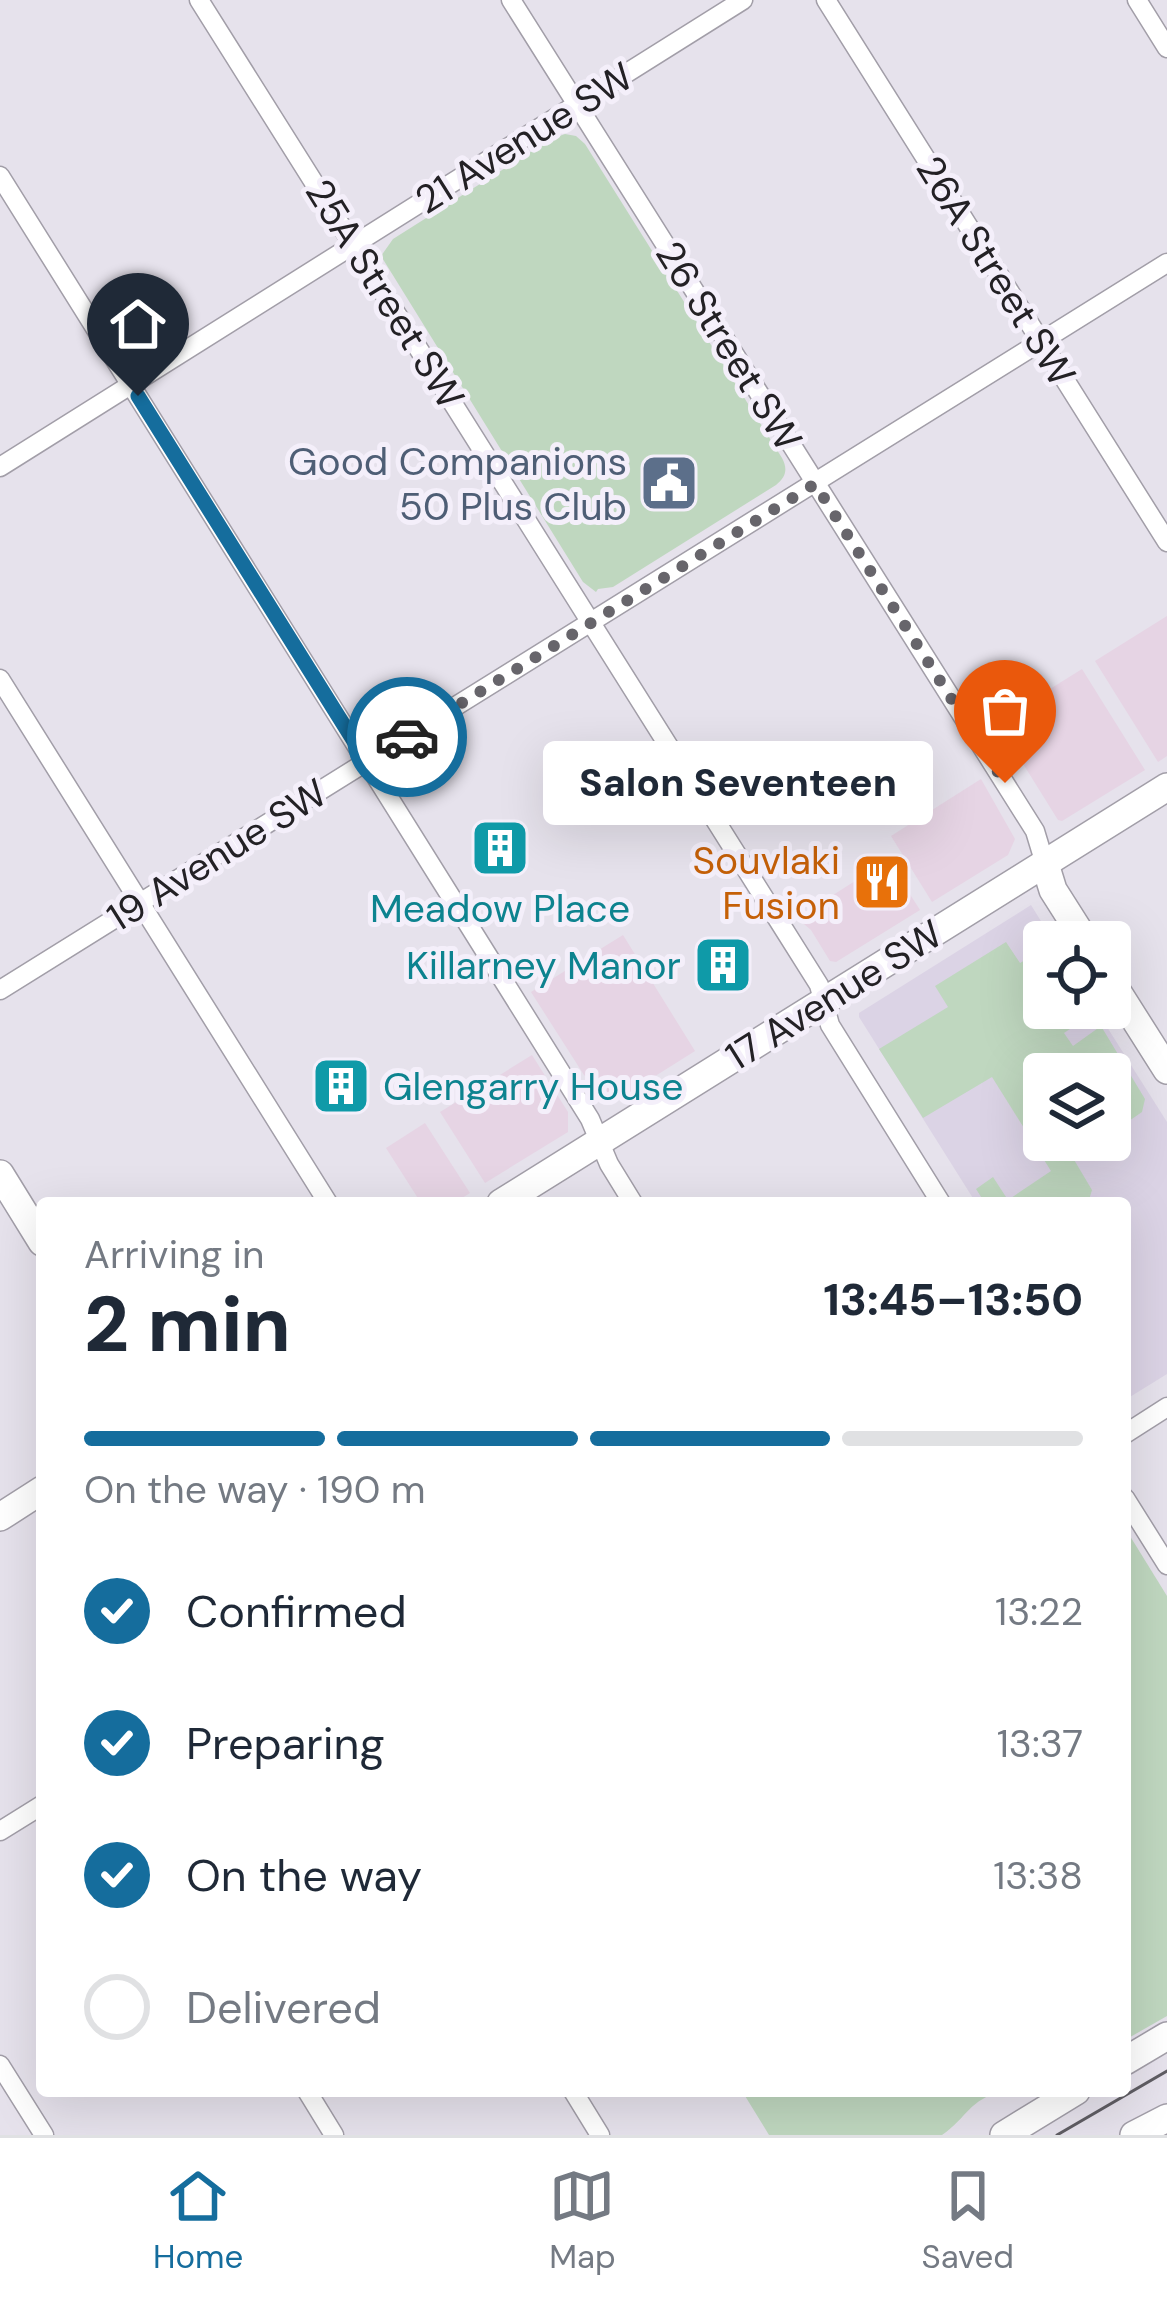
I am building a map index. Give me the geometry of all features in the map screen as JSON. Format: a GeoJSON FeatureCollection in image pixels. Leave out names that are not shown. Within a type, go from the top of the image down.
{"type":"FeatureCollection","features":[{"type":"Feature","properties":{"kind":"main road","name":"17 Avenue SW"},"geometry":{"type":"LineString","coordinates":[[511,1197],[1167,787]]}},
{"type":"Feature","properties":{"kind":"main road","name":"26 Street SW"},"geometry":{"type":"LineString","coordinates":[[1045,864],[1053,890],[1073,921]]}},
{"type":"Feature","properties":{"kind":"main road"},"geometry":{"type":"LineString","coordinates":[[1131,1013],[1167,1070]]}},
{"type":"Feature","properties":{"kind":"main road"},"geometry":{"type":"LineString","coordinates":[[0,1174],[36,1232]]}},
{"type":"Feature","properties":{"kind":"main road"},"geometry":{"type":"LineString","coordinates":[[0,1516],[36,1494]]}},
{"type":"Feature","properties":{"kind":"main road"},"geometry":{"type":"LineString","coordinates":[[1131,2057],[1167,2036]]}},
{"type":"Feature","properties":{"kind":"main road"},"geometry":{"type":"LineString","coordinates":[[1004,2135],[1066,2097]]}},
{"type":"Feature","properties":{"kind":"main road"},"geometry":{"type":"LineString","coordinates":[[1134,2135],[1167,2118]]}},
{"type":"Feature","properties":{"kind":"street","name":"25A Street SW"},"geometry":{"type":"LineString","coordinates":[[200,0],[819,985],[830,1025],[937,1197]]}},
{"type":"Feature","properties":{"kind":"street","name":"26 Street SW"},"geometry":{"type":"LineString","coordinates":[[512,0],[1036,831],[1045,864]]}},
{"type":"Feature","properties":{"kind":"street","name":"21 Avenue SW"},"geometry":{"type":"LineString","coordinates":[[0,466],[743,0]]}},
{"type":"Feature","properties":{"kind":"street","name":"26A Street SW"},"geometry":{"type":"LineString","coordinates":[[826,0],[1167,542]]}},
{"type":"Feature","properties":{"kind":"street"},"geometry":{"type":"LineString","coordinates":[[1137,0],[1167,47]]}},
{"type":"Feature","properties":{"kind":"street"},"geometry":{"type":"LineString","coordinates":[[0,176],[590,1119],[629,1197]]}},
{"type":"Feature","properties":{"kind":"street","name":"19 Avenue SW"},"geometry":{"type":"LineString","coordinates":[[0,990],[1167,263]]}},
{"type":"Feature","properties":{"kind":"street"},"geometry":{"type":"LineString","coordinates":[[0,679],[324,1197]]}},
{"type":"Feature","properties":{"kind":"street"},"geometry":{"type":"LineString","coordinates":[[1131,1430],[1167,1407]]}},
{"type":"Feature","properties":{"kind":"street"},"geometry":{"type":"LineString","coordinates":[[1131,1508],[1167,1565]]}},
{"type":"Feature","properties":{"kind":"street"},"geometry":{"type":"LineString","coordinates":[[0,1831],[36,1809]]}},
{"type":"Feature","properties":{"kind":"street"},"geometry":{"type":"LineString","coordinates":[[0,2065],[44,2135]]}},
{"type":"Feature","properties":{"kind":"street"},"geometry":{"type":"LineString","coordinates":[[311,2097],[334,2135]]}},
{"type":"Feature","properties":{"kind":"street"},"geometry":{"type":"LineString","coordinates":[[577,2097],[600,2135]]}},
{"type":"Feature","properties":{"kind":"shaded area"},"geometry":{"type":"Polygon","coordinates":[[[1167,616],[1167,756],[1158,762],[1095,661],[1167,616]]]}},
{"type":"Feature","properties":{"kind":"shaded area"},"geometry":{"type":"Polygon","coordinates":[[[1082,669],[1145,770],[1062,821],[997,722],[1082,669]]]}},
{"type":"Feature","properties":{"kind":"shaded area"},"geometry":{"type":"Polygon","coordinates":[[[981,779],[1015,839],[1008,855],[932,902],[891,836],[981,779]]]}},
{"type":"Feature","properties":{"kind":"shaded area"},"geometry":{"type":"Polygon","coordinates":[[[888,860],[920,910],[836,962],[830,961],[811,930],[797,918],[888,860]]]}},
{"type":"Feature","properties":{"kind":"shaded area"},"geometry":{"type":"Polygon","coordinates":[[[1031,905],[1041,921],[1023,921],[1023,1029],[1108,1029],[1123,1053],[1023,1053],[1023,1161],[1131,1161],[1131,1065],[1167,1122],[1167,1374],[1131,1396],[1131,1197],[972,1197],[859,1013],[1031,905]]]}},
{"type":"Feature","properties":{"kind":"shaded area"},"geometry":{"type":"Polygon","coordinates":[[[623,935],[695,1051],[606,1103],[531,992],[623,935]]]}},
{"type":"Feature","properties":{"kind":"shaded area"},"geometry":{"type":"Polygon","coordinates":[[[532,1055],[568,1112],[568,1132],[485,1183],[440,1112],[532,1055]]]}},
{"type":"Feature","properties":{"kind":"shaded area"},"geometry":{"type":"Polygon","coordinates":[[[425,1123],[470,1193],[417,1197],[386,1148],[425,1123]]]}},
{"type":"Feature","properties":{"kind":"green space"},"geometry":{"type":"Polygon","coordinates":[[[565,134],[585,144],[785,469],[776,485],[613,587],[596,592],[583,582],[381,256],[393,239],[565,134]]]}},
{"type":"Feature","properties":{"kind":"green space"},"geometry":{"type":"Polygon","coordinates":[[[1006,942],[1023,961],[1023,1029],[1070,1029],[1064,1033],[1073,1046],[1103,1029],[1117,1053],[1023,1053],[1023,1126],[992,1077],[923,1118],[879,1049],[948,1007],[935,986],[1006,942]]]}},
{"type":"Feature","properties":{"kind":"green space"},"geometry":{"type":"Polygon","coordinates":[[[1131,1076],[1145,1099],[1142,1112],[1131,1120],[1131,1076]]]}},
{"type":"Feature","properties":{"kind":"green space"},"geometry":{"type":"Polygon","coordinates":[[[1045,1161],[1075,1161],[1092,1190],[1090,1197],[1012,1197],[1051,1171],[1045,1161]]]}},
{"type":"Feature","properties":{"kind":"green space"},"geometry":{"type":"Polygon","coordinates":[[[993,1177],[1006,1197],[981,1197],[976,1189],[993,1177]]]}},
{"type":"Feature","properties":{"kind":"green space"},"geometry":{"type":"Polygon","coordinates":[[[1131,1538],[1167,1596],[1167,2016],[1131,2037],[1131,1538]]]}},
{"type":"Feature","properties":{"kind":"green space"},"geometry":{"type":"Polygon","coordinates":[[[746,2097],[987,2097],[942,2135],[769,2135],[746,2097]]]}},
{"type":"Feature","properties":{"kind":"tram line"},"geometry":{"type":"LineString","coordinates":[[1131,2092],[1167,2071]]}},
{"type":"Feature","properties":{"kind":"tram line"},"geometry":{"type":"LineString","coordinates":[[1057,2135],[1122,2097]]}},
{"type":"Feature","properties":{"kind":"way so far"},"geometry":{"type":"LineString","coordinates":[[407,737],[815,484],[1005,783]]}},
{"type":"Feature","properties":{"kind":"place","name":"Good Companions 50 Plus Club"},"geometry":{"type":"Point","coordinates":[669,483]}},
{"type":"Feature","properties":{"kind":"place","name":"Salon Seventeen"},"geometry":{"type":"Point","coordinates":[1005,783]}},
{"type":"Feature","properties":{"kind":"place","name":"Meadow Place"},"geometry":{"type":"Point","coordinates":[500,848]}},
{"type":"Feature","properties":{"kind":"place","name":"Souvlaki Fusion"},"geometry":{"type":"Point","coordinates":[882,882]}},
{"type":"Feature","properties":{"kind":"place","name":"Killarney Manor"},"geometry":{"type":"Point","coordinates":[723,965]}},
{"type":"Feature","properties":{"kind":"place","name":"Glengarry House"},"geometry":{"type":"Point","coordinates":[341,1086]}},
{"type":"Feature","properties":{"kind":"route"},"geometry":{"type":"LineString","coordinates":[[138,396],[367,762],[407,737]]}}]}
